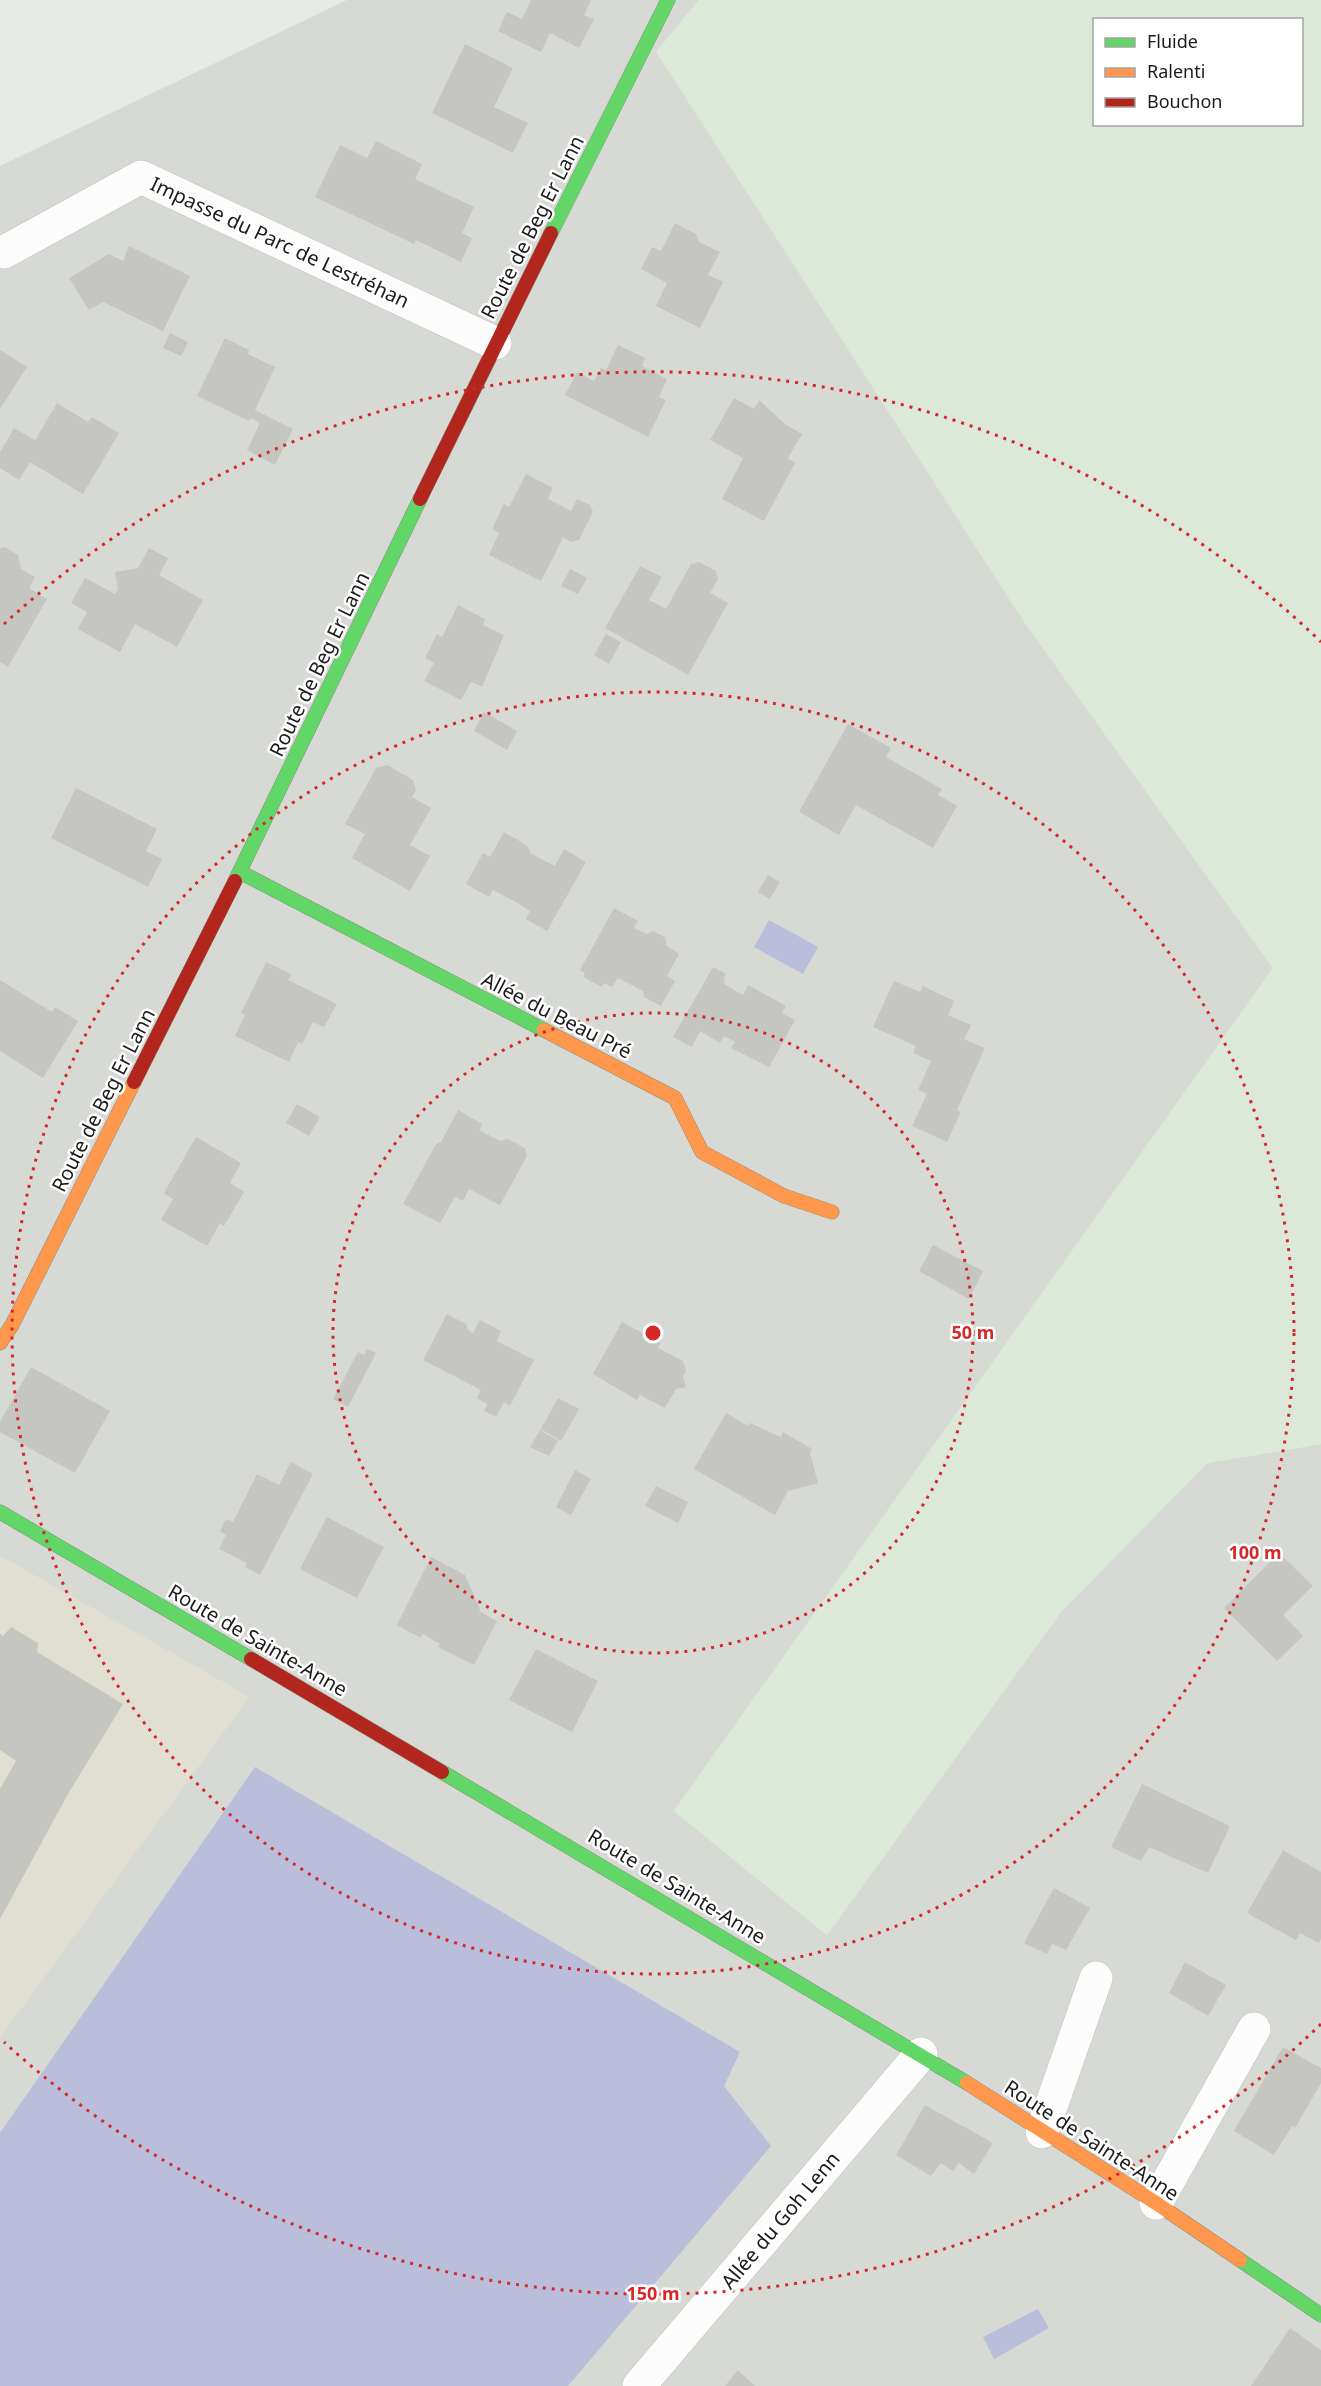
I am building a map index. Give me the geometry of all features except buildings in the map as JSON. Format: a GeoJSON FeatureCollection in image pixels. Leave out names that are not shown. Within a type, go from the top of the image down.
{"type":"FeatureCollection","features":[{"type":"Feature","properties":{"kind":"street","name":"Route de Beg Er Lann"},"geometry":{"type":"LineString","coordinates":[[4,1329],[240,872],[495,343],[668,0]]}},
{"type":"Feature","properties":{"kind":"street","name":"Impasse du Parc de Lestréhan"},"geometry":{"type":"LineString","coordinates":[[4,252],[141,177],[495,343]]}},
{"type":"Feature","properties":{"kind":"street","name":"Allée du Beau Pré"},"geometry":{"type":"LineString","coordinates":[[240,872],[675,1098],[702,1152],[784,1196],[832,1212]]}},
{"type":"Feature","properties":{"kind":"street","name":"Route de Sainte-Anne"},"geometry":{"type":"LineString","coordinates":[[0,1512],[921,2054],[1156,2204],[1321,2315]]}},
{"type":"Feature","properties":{"kind":"street"},"geometry":{"type":"LineString","coordinates":[[1042,2132],[1096,1978]]}},
{"type":"Feature","properties":{"kind":"street"},"geometry":{"type":"LineString","coordinates":[[1156,2204],[1254,2029]]}},
{"type":"Feature","properties":{"kind":"street","name":"Allée du Goh Lenn"},"geometry":{"type":"LineString","coordinates":[[639,2386],[921,2054]]}},
{"type":"Feature","properties":{"kind":"shaded area"},"geometry":{"type":"Polygon","coordinates":[[[347,0],[699,0],[657,52],[1025,623],[1273,968],[674,1811],[827,1935],[1061,1612],[1207,1463],[1321,1444],[1321,2386],[0,2386],[0,2037],[249,1697],[0,1556],[0,166],[347,0]]]}},
{"type":"Feature","properties":{"kind":"shaded area"},"geometry":{"type":"Polygon","coordinates":[[[0,1556],[249,1697],[0,2037],[0,1556]]]}},
{"type":"Feature","properties":{"kind":"green space"},"geometry":{"type":"Polygon","coordinates":[[[699,0],[1321,0],[1321,1444],[1207,1463],[1061,1612],[827,1935],[674,1811],[1273,968],[1025,623],[656,52],[699,0]]]}},
{"type":"Feature","properties":{"kind":"water"},"geometry":{"type":"Polygon","coordinates":[[[769,920],[818,947],[803,974],[754,947],[769,920]]]}},
{"type":"Feature","properties":{"kind":"water"},"geometry":{"type":"Polygon","coordinates":[[[255,1767],[740,2052],[724,2086],[771,2146],[568,2386],[0,2386],[0,2133],[255,1767]]]}},
{"type":"Feature","properties":{"kind":"water"},"geometry":{"type":"Polygon","coordinates":[[[1038,2309],[1049,2328],[994,2359],[983,2337],[1038,2309]]]}},
{"type":"Feature","properties":{"kind":"traffic: fast"},"geometry":{"type":"LineString","coordinates":[[551,233],[668,0]]}},
{"type":"Feature","properties":{"kind":"traffic: fast"},"geometry":{"type":"LineString","coordinates":[[235,881],[420,499]]}},
{"type":"Feature","properties":{"kind":"traffic: fast"},"geometry":{"type":"LineString","coordinates":[[240,872],[544,1030]]}},
{"type":"Feature","properties":{"kind":"traffic: fast"},"geometry":{"type":"LineString","coordinates":[[0,1512],[251,1659]]}},
{"type":"Feature","properties":{"kind":"traffic: fast"},"geometry":{"type":"LineString","coordinates":[[442,1772],[967,2083]]}},
{"type":"Feature","properties":{"kind":"traffic: fast"},"geometry":{"type":"LineString","coordinates":[[1240,2260],[1321,2315]]}},
{"type":"Feature","properties":{"kind":"traffic: slow"},"geometry":{"type":"LineString","coordinates":[[544,1030],[675,1098],[702,1152],[784,1196],[832,1212]]}},
{"type":"Feature","properties":{"kind":"traffic: slow"},"geometry":{"type":"LineString","coordinates":[[0,1343],[12,1325],[134,1082]]}},
{"type":"Feature","properties":{"kind":"traffic: slow"},"geometry":{"type":"LineString","coordinates":[[967,2083],[1156,2203],[1240,2260]]}},
{"type":"Feature","properties":{"kind":"traffic: jam"},"geometry":{"type":"LineString","coordinates":[[420,499],[551,233]]}},
{"type":"Feature","properties":{"kind":"traffic: jam"},"geometry":{"type":"LineString","coordinates":[[134,1082],[235,881]]}},
{"type":"Feature","properties":{"kind":"traffic: jam"},"geometry":{"type":"LineString","coordinates":[[251,1659],[442,1772]]}}]}
